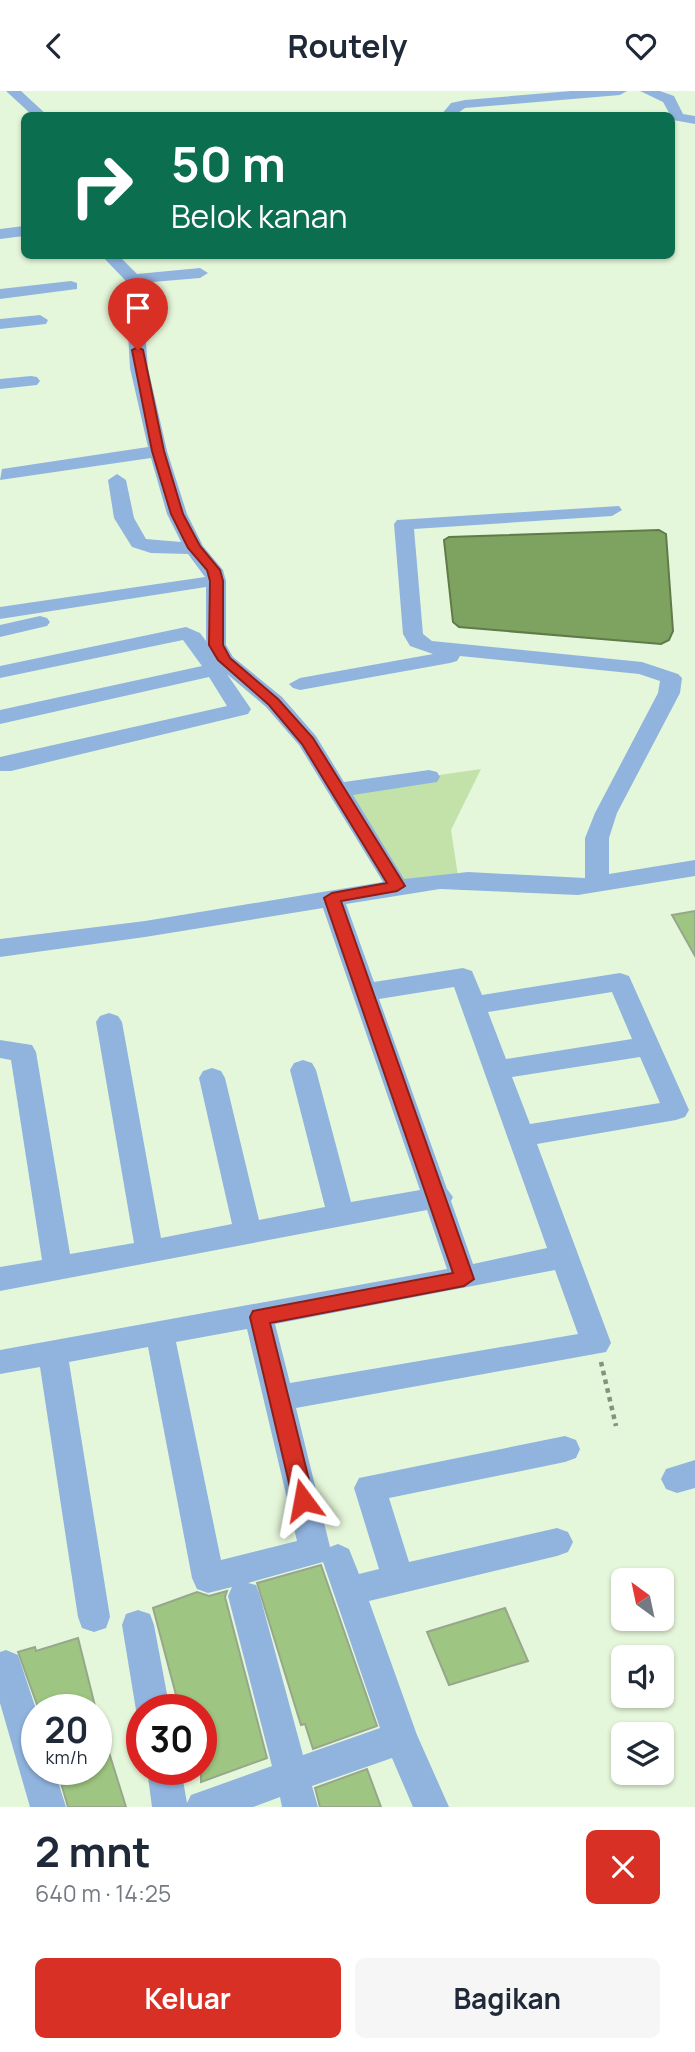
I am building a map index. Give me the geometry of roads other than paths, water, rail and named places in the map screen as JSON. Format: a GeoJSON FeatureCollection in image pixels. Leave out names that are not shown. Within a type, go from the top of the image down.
{"type":"FeatureCollection","features":[{"type":"Feature","properties":{"kind":"street"},"geometry":{"type":"LineString","coordinates":[[13,91],[37,112]]}},
{"type":"Feature","properties":{"kind":"street"},"geometry":{"type":"LineString","coordinates":[[451,112],[456,106],[465,104],[620,91]]}},
{"type":"Feature","properties":{"kind":"street"},"geometry":{"type":"LineString","coordinates":[[647,91],[669,99],[678,117],[695,120]]}},
{"type":"Feature","properties":{"kind":"street"},"geometry":{"type":"LineString","coordinates":[[0,234],[21,231]]}},
{"type":"Feature","properties":{"kind":"street"},"geometry":{"type":"LineString","coordinates":[[113,259],[133,279],[139,368],[158,451],[177,514],[194,548],[213,570],[216,581],[216,645],[224,660],[293,722],[340,790],[397,886]]}},
{"type":"Feature","properties":{"kind":"street"},"geometry":{"type":"LineString","coordinates":[[133,279],[200,273]]}},
{"type":"Feature","properties":{"kind":"street"},"geometry":{"type":"LineString","coordinates":[[0,294],[71,286]]}},
{"type":"Feature","properties":{"kind":"street"},"geometry":{"type":"LineString","coordinates":[[0,324],[40,320]]}},
{"type":"Feature","properties":{"kind":"street"},"geometry":{"type":"LineString","coordinates":[[0,363],[3,384],[31,381]]}},
{"type":"Feature","properties":{"kind":"street"},"geometry":{"type":"LineString","coordinates":[[2,475],[158,451]]}},
{"type":"Feature","properties":{"kind":"street"},"geometry":{"type":"LineString","coordinates":[[117,480],[124,518],[139,543],[150,547],[194,548]]}},
{"type":"Feature","properties":{"kind":"street"},"geometry":{"type":"LineString","coordinates":[[597,883],[595,859],[601,825],[669,693],[671,678],[661,672],[642,668],[426,646],[417,642],[413,634],[404,524],[612,510]]}},
{"type":"Feature","properties":{"kind":"street"},"geometry":{"type":"LineString","coordinates":[[0,613],[201,582]]}},
{"type":"Feature","properties":{"kind":"street"},"geometry":{"type":"LineString","coordinates":[[0,631],[136,600],[163,588]]}},
{"type":"Feature","properties":{"kind":"street"},"geometry":{"type":"LineString","coordinates":[[0,672],[186,633],[193,636],[240,709],[37,758],[0,764]]}},
{"type":"Feature","properties":{"kind":"street"},"geometry":{"type":"LineString","coordinates":[[300,684],[479,652]]}},
{"type":"Feature","properties":{"kind":"street"},"geometry":{"type":"LineString","coordinates":[[0,717],[214,670]]}},
{"type":"Feature","properties":{"kind":"street"},"geometry":{"type":"LineString","coordinates":[[340,790],[429,777]]}},
{"type":"Feature","properties":{"kind":"street"},"geometry":{"type":"LineString","coordinates":[[0,949],[145,929],[397,886],[468,880],[565,886],[695,868]]}},
{"type":"Feature","properties":{"kind":"street"},"geometry":{"type":"LineString","coordinates":[[332,898],[439,1197],[464,1279]]}},
{"type":"Feature","properties":{"kind":"street"},"geometry":{"type":"LineString","coordinates":[[280,1398],[596,1343],[463,977],[364,992]]}},
{"type":"Feature","properties":{"kind":"street"},"geometry":{"type":"LineString","coordinates":[[474,1005],[620,982],[676,1110],[521,1136]]}},
{"type":"Feature","properties":{"kind":"street"},"geometry":{"type":"LineString","coordinates":[[109,1022],[149,1250]]}},
{"type":"Feature","properties":{"kind":"street"},"geometry":{"type":"LineString","coordinates":[[498,1070],[648,1046]]}},
{"type":"Feature","properties":{"kind":"street"},"geometry":{"type":"LineString","coordinates":[[0,1049],[23,1052],[58,1269]]}},
{"type":"Feature","properties":{"kind":"street"},"geometry":{"type":"LineString","coordinates":[[303,1070],[341,1216]]}},
{"type":"Feature","properties":{"kind":"street"},"geometry":{"type":"LineString","coordinates":[[212,1078],[248,1233]]}},
{"type":"Feature","properties":{"kind":"street"},"geometry":{"type":"LineString","coordinates":[[0,1279],[439,1197]]}},
{"type":"Feature","properties":{"kind":"street"},"geometry":{"type":"LineString","coordinates":[[0,1362],[464,1279],[565,1256]]}},
{"type":"Feature","properties":{"kind":"street"},"geometry":{"type":"LineString","coordinates":[[160,1334],[208,1578],[315,1551],[260,1317]]}},
{"type":"Feature","properties":{"kind":"street"},"geometry":{"type":"LineString","coordinates":[[53,1353],[94,1617]]}},
{"type":"Feature","properties":{"kind":"street"},"geometry":{"type":"LineString","coordinates":[[398,1580],[370,1488],[565,1449]]}},
{"type":"Feature","properties":{"kind":"street"},"geometry":{"type":"LineString","coordinates":[[349,1591],[557,1542]]}},
{"type":"Feature","properties":{"kind":"street"},"geometry":{"type":"LineString","coordinates":[[338,1559],[401,1738],[431,1807]]}},
{"type":"Feature","properties":{"kind":"street"},"geometry":{"type":"LineString","coordinates":[[244,1596],[295,1793]]}},
{"type":"Feature","properties":{"kind":"street"},"geometry":{"type":"LineString","coordinates":[[138,1625],[150,1694]]}},
{"type":"Feature","properties":{"kind":"street"},"geometry":{"type":"LineString","coordinates":[[6,1666],[9,1709],[48,1807]]}},
{"type":"Feature","properties":{"kind":"street"},"geometry":{"type":"LineString","coordinates":[[203,1807],[295,1793],[401,1738]]}},
{"type":"Feature","properties":{"kind":"street"},"geometry":{"type":"LineString","coordinates":[[166,1785],[170,1807]]}}]}
